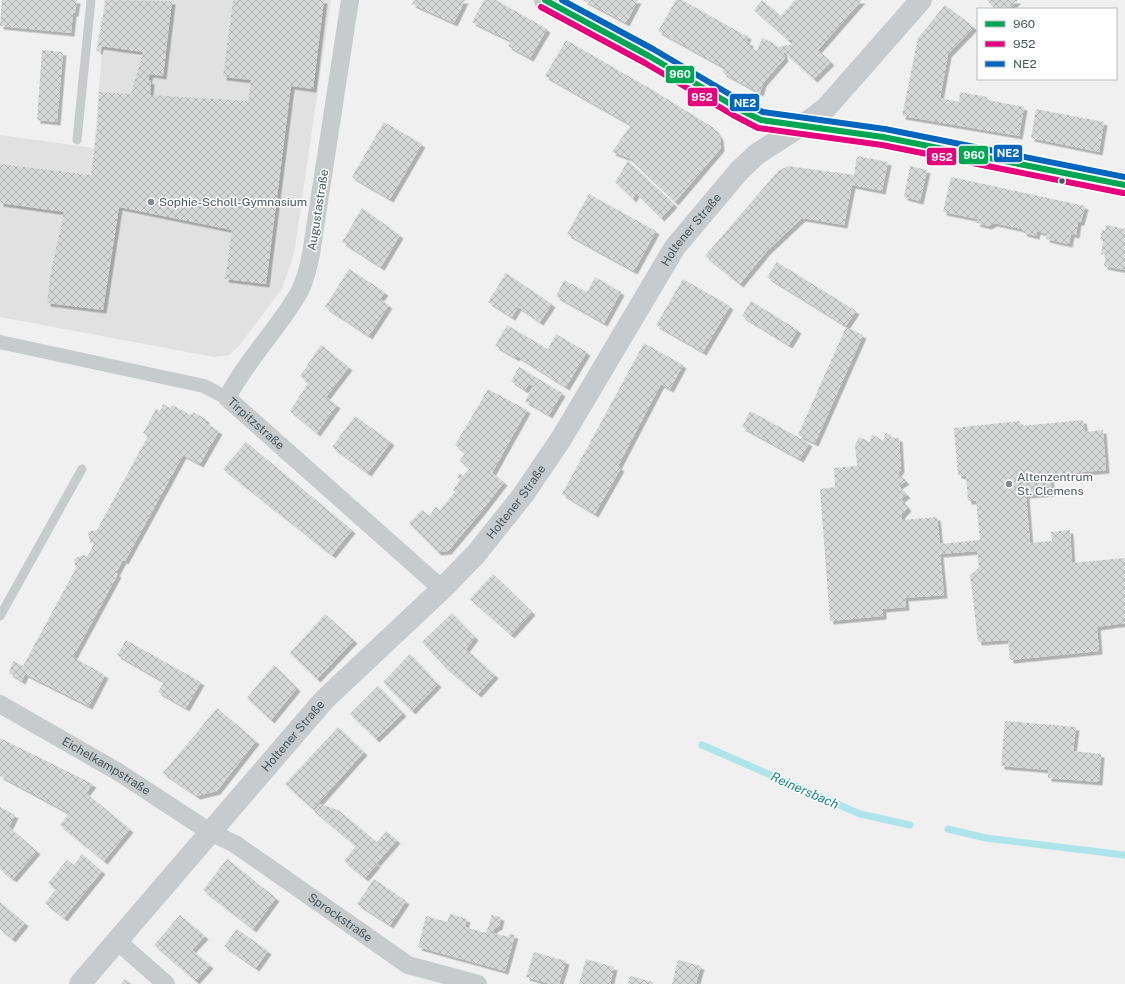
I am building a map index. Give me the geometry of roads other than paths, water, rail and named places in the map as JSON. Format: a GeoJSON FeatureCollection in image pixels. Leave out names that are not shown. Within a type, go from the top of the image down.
{"type":"FeatureCollection","features":[{"type":"Feature","properties":{"kind":"main road","name":"Holtener Straße"},"geometry":{"type":"LineString","coordinates":[[80,984],[116,940],[324,700],[442,589],[476,554],[523,495],[561,439],[675,247],[748,162],[757,154],[800,127],[826,108],[921,0]]}},
{"type":"Feature","properties":{"kind":"main road"},"geometry":{"type":"LineString","coordinates":[[800,127],[851,131],[1125,185]]}},
{"type":"Feature","properties":{"kind":"street","name":"Augustastraße"},"geometry":{"type":"LineString","coordinates":[[227,398],[239,375],[298,295],[306,275],[311,254],[350,0]]}},
{"type":"Feature","properties":{"kind":"street"},"geometry":{"type":"LineString","coordinates":[[545,0],[649,56],[760,120],[800,127]]}},
{"type":"Feature","properties":{"kind":"street","name":"Tirpitzstraße"},"geometry":{"type":"LineString","coordinates":[[0,342],[204,386],[227,398],[442,589]]}},
{"type":"Feature","properties":{"kind":"street","name":"Eichelkampstraße"},"geometry":{"type":"LineString","coordinates":[[0,704],[120,773],[210,832]]}},
{"type":"Feature","properties":{"kind":"street","name":"Sprockstraße"},"geometry":{"type":"LineString","coordinates":[[210,832],[235,844],[408,966],[478,984]]}},
{"type":"Feature","properties":{"kind":"street"},"geometry":{"type":"LineString","coordinates":[[116,940],[166,984]]}},
{"type":"Feature","properties":{"kind":"lane"},"geometry":{"type":"LineString","coordinates":[[77,140],[91,0]]}},
{"type":"Feature","properties":{"kind":"lane"},"geometry":{"type":"LineString","coordinates":[[0,616],[82,469]]}},
{"type":"Feature","properties":{"kind":"waterway","name":"Reinersbach"},"geometry":{"type":"LineString","coordinates":[[702,745],[860,814],[910,825]]}},
{"type":"Feature","properties":{"kind":"waterway","name":"Reinersbach"},"geometry":{"type":"LineString","coordinates":[[948,829],[986,838],[1125,855]]}},
{"type":"Feature","properties":{"kind":"place","name":"Sophie-Scholl-Gymnasium"},"geometry":{"type":"Point","coordinates":[151,202]}},
{"type":"Feature","properties":{"kind":"place","name":"Altenzentrum St. Clemens"},"geometry":{"type":"Point","coordinates":[1009,484]}}]}
